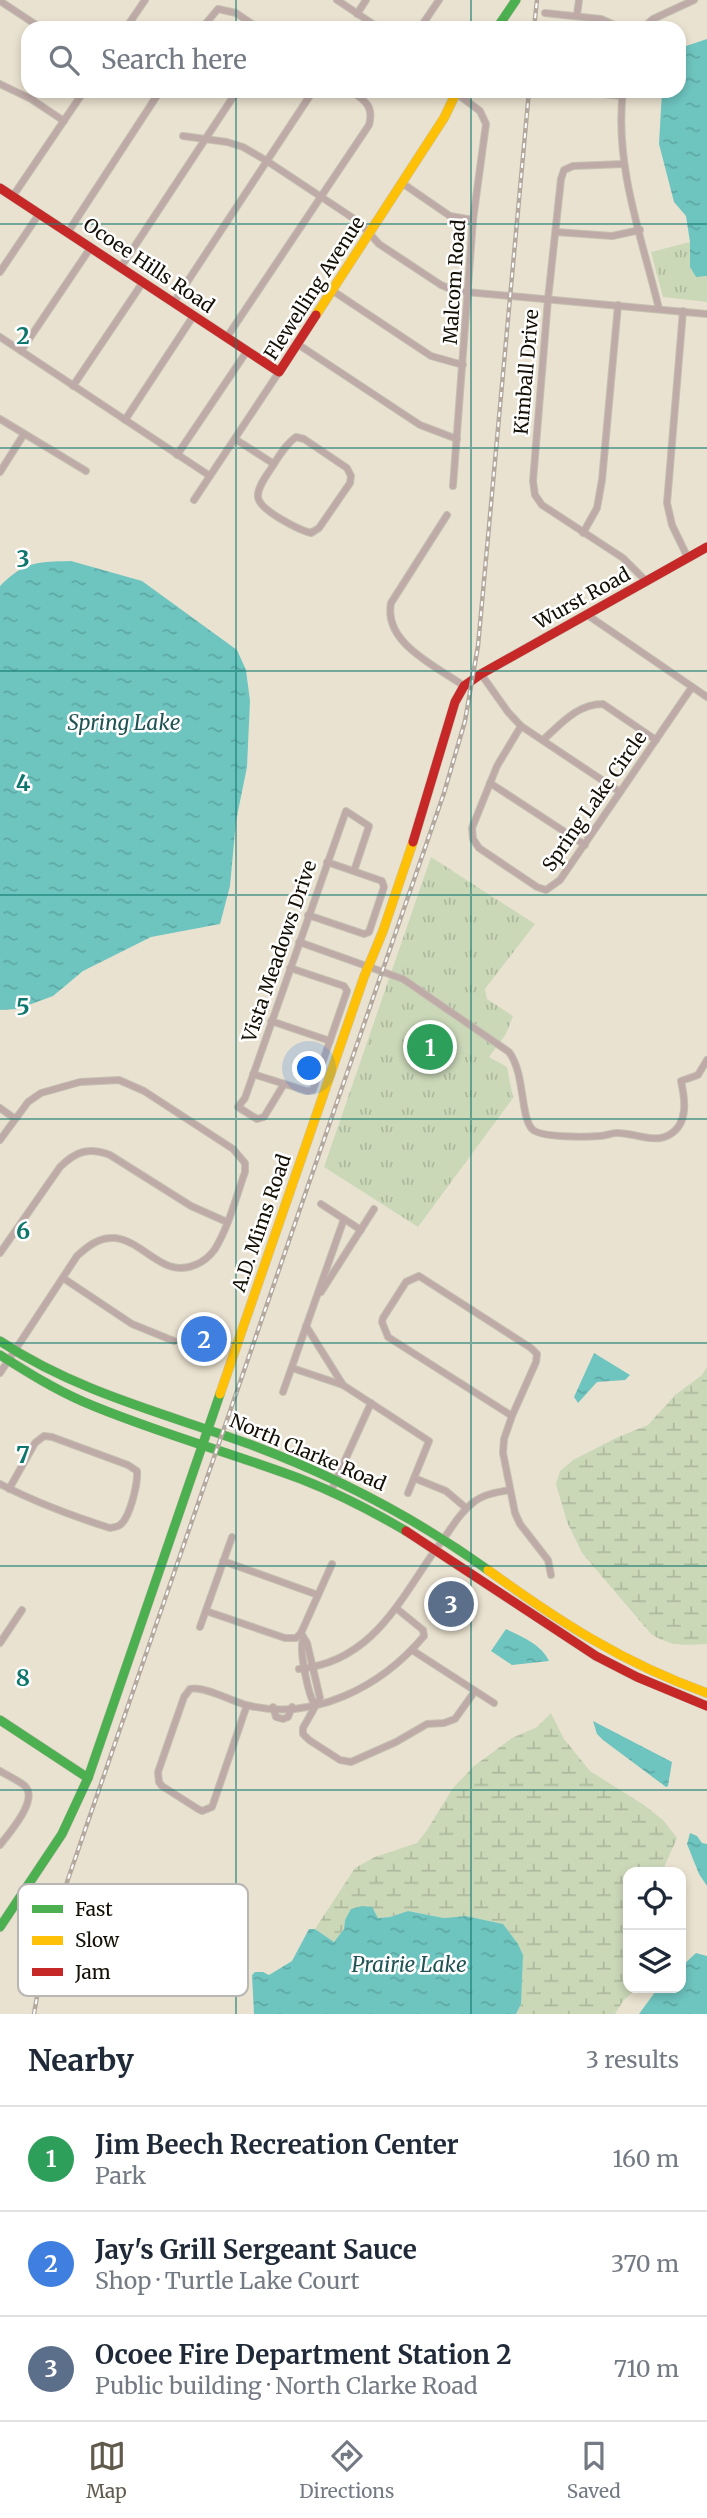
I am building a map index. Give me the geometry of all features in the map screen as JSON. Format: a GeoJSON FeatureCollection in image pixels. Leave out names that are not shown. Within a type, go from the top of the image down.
{"type":"FeatureCollection","features":[{"type":"Feature","properties":{"kind":"street"},"geometry":{"type":"LineString","coordinates":[[337,0],[368,21]]}},
{"type":"Feature","properties":{"kind":"street"},"geometry":{"type":"LineString","coordinates":[[357,14],[366,0]]}},
{"type":"Feature","properties":{"kind":"street"},"geometry":{"type":"LineString","coordinates":[[425,21],[439,0]]}},
{"type":"Feature","properties":{"kind":"street"},"geometry":{"type":"LineString","coordinates":[[502,21],[516,0]]}},
{"type":"Feature","properties":{"kind":"street"},"geometry":{"type":"LineString","coordinates":[[577,15],[579,0]]}},
{"type":"Feature","properties":{"kind":"street"},"geometry":{"type":"LineString","coordinates":[[651,21],[694,0]]}},
{"type":"Feature","properties":{"kind":"street"},"geometry":{"type":"LineString","coordinates":[[0,1],[30,21]]}},
{"type":"Feature","properties":{"kind":"street"},"geometry":{"type":"LineString","coordinates":[[130,21],[143,1]]}},
{"type":"Feature","properties":{"kind":"street"},"geometry":{"type":"LineString","coordinates":[[208,21],[218,9],[236,13],[248,21]]}},
{"type":"Feature","properties":{"kind":"street"},"geometry":{"type":"LineString","coordinates":[[545,13],[577,15],[605,21]]}},
{"type":"Feature","properties":{"kind":"street"},"geometry":{"type":"LineString","coordinates":[[0,84],[21,94]]}},
{"type":"Feature","properties":{"kind":"street"},"geometry":{"type":"LineString","coordinates":[[30,98],[64,121]]}},
{"type":"Feature","properties":{"kind":"street"},"geometry":{"type":"LineString","coordinates":[[13,196],[79,98]]}},
{"type":"Feature","properties":{"kind":"street"},"geometry":{"type":"LineString","coordinates":[[68,232],[155,98]]}},
{"type":"Feature","properties":{"kind":"street"},"geometry":{"type":"LineString","coordinates":[[121,267],[232,98]]}},
{"type":"Feature","properties":{"kind":"street"},"geometry":{"type":"LineString","coordinates":[[174,302],[308,98]]}},
{"type":"Feature","properties":{"kind":"street"},"geometry":{"type":"LineString","coordinates":[[227,338],[369,125],[370,106],[362,98]]}},
{"type":"Feature","properties":{"kind":"street","name":"Flewelling Avenue"},"geometry":{"type":"LineString","coordinates":[[194,500],[299,345],[444,118],[454,98]]}},
{"type":"Feature","properties":{"kind":"street","name":"Malcom Road"},"geometry":{"type":"LineString","coordinates":[[453,486],[473,220],[486,124],[480,111],[464,98]]}},
{"type":"Feature","properties":{"kind":"street"},"geometry":{"type":"LineString","coordinates":[[623,98],[620,134],[624,164],[660,309]]}},
{"type":"Feature","properties":{"kind":"street"},"geometry":{"type":"LineString","coordinates":[[183,136],[206,138],[243,148],[267,161],[359,222],[379,244],[441,285],[455,291],[707,314]]}},
{"type":"Feature","properties":{"kind":"street","name":"Kimball Drive"},"geometry":{"type":"LineString","coordinates":[[624,164],[573,166],[564,170],[561,178],[533,481],[535,495],[542,505],[623,558],[646,582]]}},
{"type":"Feature","properties":{"kind":"street"},"geometry":{"type":"LineString","coordinates":[[402,183],[450,216],[473,220]]}},
{"type":"Feature","properties":{"kind":"street","name":"Ocoee Hills Road"},"geometry":{"type":"LineString","coordinates":[[0,188],[279,372]]}},
{"type":"Feature","properties":{"kind":"street"},"geometry":{"type":"LineString","coordinates":[[0,272],[39,214]]}},
{"type":"Feature","properties":{"kind":"street"},"geometry":{"type":"LineString","coordinates":[[556,232],[612,236],[640,230]]}},
{"type":"Feature","properties":{"kind":"street"},"geometry":{"type":"LineString","coordinates":[[21,351],[91,247]]}},
{"type":"Feature","properties":{"kind":"street"},"geometry":{"type":"LineString","coordinates":[[73,386],[143,282]]}},
{"type":"Feature","properties":{"kind":"street"},"geometry":{"type":"LineString","coordinates":[[333,291],[431,356],[463,365]]}},
{"type":"Feature","properties":{"kind":"street"},"geometry":{"type":"LineString","coordinates":[[583,533],[597,508],[602,481],[618,305]]}},
{"type":"Feature","properties":{"kind":"street"},"geometry":{"type":"LineString","coordinates":[[683,311],[667,503],[672,525],[688,558]]}},
{"type":"Feature","properties":{"kind":"street"},"geometry":{"type":"LineString","coordinates":[[125,420],[194,315]]}},
{"type":"Feature","properties":{"kind":"street"},"geometry":{"type":"LineString","coordinates":[[0,337],[210,476]]}},
{"type":"Feature","properties":{"kind":"street"},"geometry":{"type":"LineString","coordinates":[[299,345],[420,425],[457,439]]}},
{"type":"Feature","properties":{"kind":"street"},"geometry":{"type":"LineString","coordinates":[[177,455],[247,351]]}},
{"type":"Feature","properties":{"kind":"street"},"geometry":{"type":"LineString","coordinates":[[0,419],[86,471]]}},
{"type":"Feature","properties":{"kind":"street"},"geometry":{"type":"LineString","coordinates":[[0,472],[23,434]]}},
{"type":"Feature","properties":{"kind":"street"},"geometry":{"type":"LineString","coordinates":[[296,438],[304,439],[347,468],[351,476],[350,483],[319,528],[311,533],[303,531],[262,506],[258,498],[259,490],[274,464],[289,442],[296,438]]}},
{"type":"Feature","properties":{"kind":"street"},"geometry":{"type":"LineString","coordinates":[[235,439],[274,464]]}},
{"type":"Feature","properties":{"kind":"street"},"geometry":{"type":"LineString","coordinates":[[447,515],[391,603],[388,615],[394,632],[412,650],[464,685],[477,677],[521,726],[620,792]]}},
{"type":"Feature","properties":{"kind":"street","name":"Wurst Road"},"geometry":{"type":"LineString","coordinates":[[477,677],[707,547]]}},
{"type":"Feature","properties":{"kind":"street"},"geometry":{"type":"LineString","coordinates":[[586,614],[707,697]]}},
{"type":"Feature","properties":{"kind":"street","name":"A.D. Mims Road"},"geometry":{"type":"LineString","coordinates":[[29,1884],[62,1834],[88,1778],[423,813],[455,702],[464,685]]}},
{"type":"Feature","properties":{"kind":"street","name":"Spring Lake Circle"},"geometry":{"type":"LineString","coordinates":[[521,726],[490,783],[472,828],[473,839],[479,848],[537,887],[546,890],[554,887],[692,687]]}},
{"type":"Feature","properties":{"kind":"street"},"geometry":{"type":"LineString","coordinates":[[542,740],[570,715],[594,704],[603,704],[656,740]]}},
{"type":"Feature","properties":{"kind":"street"},"geometry":{"type":"LineString","coordinates":[[490,783],[584,845]]}},
{"type":"Feature","properties":{"kind":"street","name":"Vista Meadows Drive"},"geometry":{"type":"LineString","coordinates":[[284,1084],[264,1117],[257,1119],[238,1107],[245,1098],[346,811],[369,826],[354,871]]}},
{"type":"Feature","properties":{"kind":"street"},"geometry":{"type":"LineString","coordinates":[[308,915],[364,934],[369,932],[384,887],[382,881],[327,862]]}},
{"type":"Feature","properties":{"kind":"street"},"geometry":{"type":"LineString","coordinates":[[299,942],[403,979],[509,1052],[517,1063],[529,1125],[539,1134],[598,1137],[615,1133],[637,1137],[668,1136],[678,1128],[684,1114],[685,1100],[681,1081],[698,1075],[707,1060]]}},
{"type":"Feature","properties":{"kind":"street"},"geometry":{"type":"LineString","coordinates":[[253,1074],[307,1091],[313,1090],[346,991],[344,986],[290,968]]}},
{"type":"Feature","properties":{"kind":"street"},"geometry":{"type":"LineString","coordinates":[[271,1021],[330,1041]]}},
{"type":"Feature","properties":{"kind":"street"},"geometry":{"type":"LineString","coordinates":[[0,1140],[27,1102],[41,1093],[65,1085],[95,1080],[119,1080],[144,1091],[233,1149],[245,1163],[245,1172],[227,1222],[215,1250],[203,1262],[189,1268],[175,1268],[117,1238],[102,1239],[90,1244],[77,1256],[15,1352],[4,1358],[0,1373]]}},
{"type":"Feature","properties":{"kind":"street"},"geometry":{"type":"LineString","coordinates":[[0,1108],[14,1118]]}},
{"type":"Feature","properties":{"kind":"street"},"geometry":{"type":"LineString","coordinates":[[0,1253],[70,1156],[95,1149],[206,1214],[227,1222]]}},
{"type":"Feature","properties":{"kind":"street"},"geometry":{"type":"LineString","coordinates":[[321,1204],[361,1230]]}},
{"type":"Feature","properties":{"kind":"street"},"geometry":{"type":"LineString","coordinates":[[315,1303],[374,1209]]}},
{"type":"Feature","properties":{"kind":"street"},"geometry":{"type":"LineString","coordinates":[[283,1392],[344,1219]]}},
{"type":"Feature","properties":{"kind":"street"},"geometry":{"type":"LineString","coordinates":[[512,1416],[388,1337],[383,1318],[406,1282],[419,1276],[537,1354],[504,1439],[503,1453],[514,1513],[548,1560],[551,1575]]}},
{"type":"Feature","properties":{"kind":"street"},"geometry":{"type":"LineString","coordinates":[[63,1278],[132,1324],[174,1341]]}},
{"type":"Feature","properties":{"kind":"street"},"geometry":{"type":"LineString","coordinates":[[306,1326],[343,1385]]}},
{"type":"Feature","properties":{"kind":"street","name":"North Clarke Road"},"geometry":{"type":"LineString","coordinates":[[0,1341],[43,1368],[104,1396],[209,1430],[336,1479],[396,1510],[439,1544],[580,1639]]}},
{"type":"Feature","properties":{"kind":"street","name":"North Clarke Road"},"geometry":{"type":"LineString","coordinates":[[4,1358],[71,1395],[287,1473],[331,1491],[439,1544]]}},
{"type":"Feature","properties":{"kind":"street"},"geometry":{"type":"LineString","coordinates":[[292,1368],[343,1385],[429,1441],[408,1493]]}},
{"type":"Feature","properties":{"kind":"street"},"geometry":{"type":"LineString","coordinates":[[331,1491],[371,1403]]}},
{"type":"Feature","properties":{"kind":"street"},"geometry":{"type":"LineString","coordinates":[[0,1484],[9,1489],[85,1520],[110,1528],[119,1527],[124,1521],[138,1483],[137,1471],[128,1465],[44,1436],[35,1443],[9,1489]]}},
{"type":"Feature","properties":{"kind":"street"},"geometry":{"type":"LineString","coordinates":[[414,1479],[446,1491],[466,1508]]}},
{"type":"Feature","properties":{"kind":"street"},"geometry":{"type":"LineString","coordinates":[[305,1668],[332,1661],[361,1645],[379,1630],[466,1508],[488,1494],[510,1490]]}},
{"type":"Feature","properties":{"kind":"street"},"geometry":{"type":"LineString","coordinates":[[201,1627],[232,1537]]}},
{"type":"Feature","properties":{"kind":"street"},"geometry":{"type":"LineString","coordinates":[[223,1562],[318,1594]]}},
{"type":"Feature","properties":{"kind":"street"},"geometry":{"type":"LineString","coordinates":[[302,1636],[332,1564]]}},
{"type":"Feature","properties":{"kind":"street"},"geometry":{"type":"LineString","coordinates":[[247,1705],[212,1807],[207,1810],[198,1809],[162,1786],[158,1772],[186,1692],[195,1687],[247,1705],[273,1707],[315,1705],[343,1697],[392,1669],[424,1636],[424,1632],[397,1608]]}},
{"type":"Feature","properties":{"kind":"street"},"geometry":{"type":"LineString","coordinates":[[0,1643],[22,1610]]}},
{"type":"Feature","properties":{"kind":"street"},"geometry":{"type":"LineString","coordinates":[[206,1611],[285,1639],[302,1636]]}},
{"type":"Feature","properties":{"kind":"street"},"geometry":{"type":"LineString","coordinates":[[302,1636],[307,1643],[305,1668],[315,1705]]}},
{"type":"Feature","properties":{"kind":"street"},"geometry":{"type":"LineString","coordinates":[[580,1639],[707,1693]]}},
{"type":"Feature","properties":{"kind":"street"},"geometry":{"type":"LineString","coordinates":[[580,1639],[597,1657],[661,1688],[707,1706]]}},
{"type":"Feature","properties":{"kind":"street"},"geometry":{"type":"LineString","coordinates":[[412,1650],[494,1703]]}},
{"type":"Feature","properties":{"kind":"street"},"geometry":{"type":"LineString","coordinates":[[315,1705],[304,1724],[303,1734],[340,1760],[351,1762],[388,1746],[427,1724],[455,1719],[475,1691]]}},
{"type":"Feature","properties":{"kind":"street"},"geometry":{"type":"LineString","coordinates":[[273,1707],[276,1717],[283,1719],[290,1715],[292,1707]]}},
{"type":"Feature","properties":{"kind":"street"},"geometry":{"type":"LineString","coordinates":[[0,1720],[88,1778]]}},
{"type":"Feature","properties":{"kind":"street"},"geometry":{"type":"LineString","coordinates":[[0,1771],[26,1787],[29,1794],[29,1803],[0,1846]]}},
{"type":"Feature","properties":{"kind":"street","name":"A.D. Mims Road"},"geometry":{"type":"LineString","coordinates":[[0,1927],[18,1900]]}},
{"type":"Feature","properties":{"kind":"green space"},"geometry":{"type":"Polygon","coordinates":[[[690,242],[690,267],[696,277],[707,276],[707,302],[663,297],[651,252],[690,242]]]}},
{"type":"Feature","properties":{"kind":"green space"},"geometry":{"type":"Polygon","coordinates":[[[431,857],[535,924],[485,989],[487,999],[513,1016],[506,1034],[489,1057],[507,1067],[513,1098],[418,1227],[324,1167],[431,857]]]}},
{"type":"Feature","properties":{"kind":"green space"},"geometry":{"type":"Polygon","coordinates":[[[707,1367],[707,1644],[678,1644],[651,1634],[582,1553],[567,1522],[556,1484],[560,1471],[573,1460],[648,1425],[675,1395],[702,1375],[707,1367]]]}},
{"type":"Feature","properties":{"kind":"green space"},"geometry":{"type":"Polygon","coordinates":[[[551,1713],[564,1739],[590,1771],[644,1805],[663,1820],[677,1838],[664,1867],[623,1867],[623,1993],[632,1993],[615,2014],[516,2014],[521,2004],[503,1924],[466,1916],[445,1918],[408,1911],[390,1917],[345,1920],[344,1929],[334,1942],[315,1929],[355,1868],[375,1857],[417,1843],[453,1788],[474,1766],[512,1738],[537,1727],[551,1713]]]}},
{"type":"Feature","properties":{"kind":"water"},"geometry":{"type":"Polygon","coordinates":[[[707,39],[707,276],[696,277],[690,267],[686,216],[674,202],[659,144],[662,98],[686,98],[686,46],[707,39]]]}},
{"type":"Feature","properties":{"kind":"water","name":"Spring Lake"},"geometry":{"type":"Polygon","coordinates":[[[71,561],[142,581],[237,650],[246,670],[250,701],[247,767],[236,821],[230,886],[220,924],[151,937],[83,971],[53,996],[18,1009],[0,1010],[0,586],[32,564],[71,561]]]}},
{"type":"Feature","properties":{"kind":"water"},"geometry":{"type":"Polygon","coordinates":[[[594,1353],[630,1375],[625,1380],[597,1382],[578,1403],[574,1397],[594,1353]]]}},
{"type":"Feature","properties":{"kind":"water"},"geometry":{"type":"Polygon","coordinates":[[[506,1629],[536,1646],[549,1661],[512,1665],[491,1651],[506,1629]]]}},
{"type":"Feature","properties":{"kind":"water"},"geometry":{"type":"Polygon","coordinates":[[[593,1721],[672,1762],[668,1786],[603,1740],[597,1734],[593,1721]]]}},
{"type":"Feature","properties":{"kind":"water"},"geometry":{"type":"Polygon","coordinates":[[[690,1833],[707,1844],[707,1886],[687,1844],[690,1833]]]}},
{"type":"Feature","properties":{"kind":"water","name":"Prairie Lake"},"geometry":{"type":"Polygon","coordinates":[[[372,1907],[378,1918],[408,1911],[444,1918],[466,1916],[503,1924],[523,1955],[521,2004],[516,2014],[254,2014],[252,1975],[255,1972],[269,1975],[292,1961],[309,1929],[315,1929],[334,1942],[344,1929],[351,1909],[372,1907]]]}},
{"type":"Feature","properties":{"kind":"water"},"geometry":{"type":"Polygon","coordinates":[[[696,1953],[707,1956],[707,2014],[639,2014],[654,1993],[686,1993],[686,1962],[696,1953]]]}},
{"type":"Feature","properties":{"kind":"railway"},"geometry":{"type":"LineString","coordinates":[[535,21],[537,0]]}},
{"type":"Feature","properties":{"kind":"railway"},"geometry":{"type":"LineString","coordinates":[[66,1884],[444,793],[465,721],[478,646],[528,98]]}},
{"type":"Feature","properties":{"kind":"railway"},"geometry":{"type":"LineString","coordinates":[[34,2014],[37,1996]]}},
{"type":"Feature","properties":{"kind":"traffic: fast"},"geometry":{"type":"LineString","coordinates":[[502,21],[516,0]]}},
{"type":"Feature","properties":{"kind":"traffic: fast"},"geometry":{"type":"LineString","coordinates":[[0,1341],[29,1359],[90,1388],[281,1456],[343,1484],[432,1532],[488,1570]]}},
{"type":"Feature","properties":{"kind":"traffic: fast"},"geometry":{"type":"LineString","coordinates":[[0,1355],[51,1386],[84,1402],[301,1479],[328,1490],[406,1531]]}},
{"type":"Feature","properties":{"kind":"traffic: fast"},"geometry":{"type":"LineString","coordinates":[[29,1884],[62,1834],[88,1778],[220,1394]]}},
{"type":"Feature","properties":{"kind":"traffic: fast"},"geometry":{"type":"LineString","coordinates":[[0,1720],[88,1778]]}},
{"type":"Feature","properties":{"kind":"traffic: fast"},"geometry":{"type":"LineString","coordinates":[[0,1927],[18,1900]]}},
{"type":"Feature","properties":{"kind":"traffic: slow"},"geometry":{"type":"LineString","coordinates":[[316,315],[444,118],[454,98]]}},
{"type":"Feature","properties":{"kind":"traffic: slow"},"geometry":{"type":"LineString","coordinates":[[220,1394],[413,842]]}},
{"type":"Feature","properties":{"kind":"traffic: slow"},"geometry":{"type":"LineString","coordinates":[[488,1570],[593,1640],[647,1668],[707,1693]]}},
{"type":"Feature","properties":{"kind":"traffic: jam"},"geometry":{"type":"LineString","coordinates":[[0,188],[279,372],[316,315]]}},
{"type":"Feature","properties":{"kind":"traffic: jam"},"geometry":{"type":"LineString","coordinates":[[413,842],[455,702],[464,686],[707,547]]}},
{"type":"Feature","properties":{"kind":"traffic: jam"},"geometry":{"type":"LineString","coordinates":[[406,1531],[596,1656],[637,1677],[707,1706]]}},
{"type":"Feature","properties":{"kind":"place","name":"Jim Beech Recreation Center"},"geometry":{"type":"Point","coordinates":[430,1047]}},
{"type":"Feature","properties":{"kind":"place","name":"Jay's Grill Sergeant Sauce"},"geometry":{"type":"Point","coordinates":[204,1339]}},
{"type":"Feature","properties":{"kind":"place","name":"Ocoee Fire Department Station 2"},"geometry":{"type":"Point","coordinates":[451,1604]}}]}
